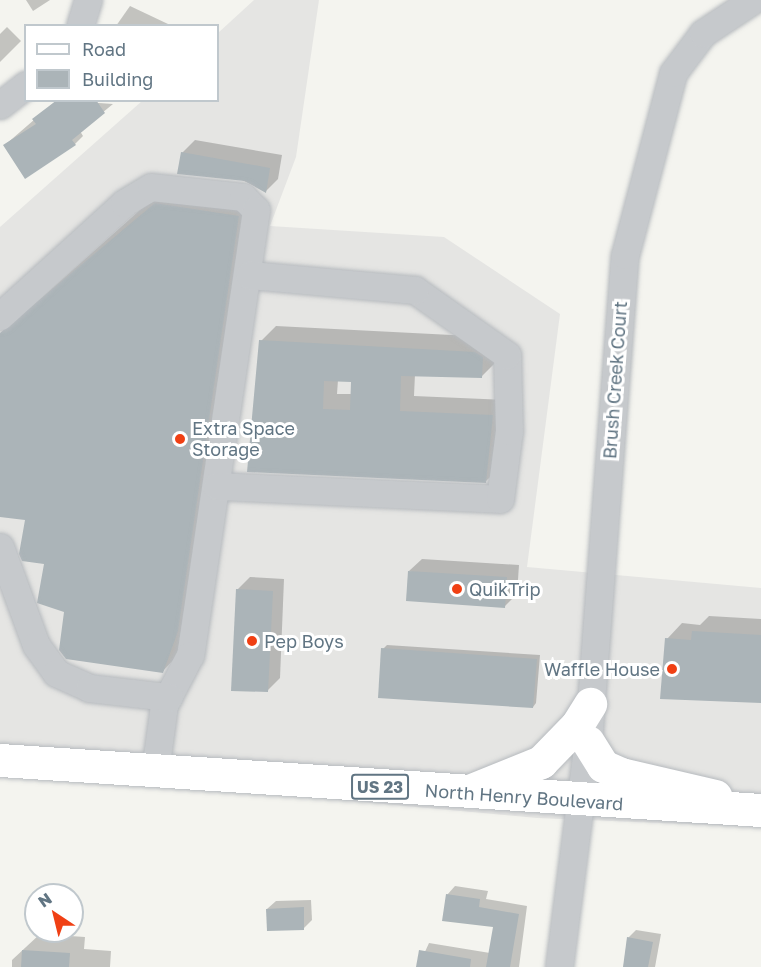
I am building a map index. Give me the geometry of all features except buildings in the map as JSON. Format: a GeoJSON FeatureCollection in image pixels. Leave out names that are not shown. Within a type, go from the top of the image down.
{"type":"FeatureCollection","features":[{"type":"Feature","properties":{"kind":"main road"},"geometry":{"type":"LineString","coordinates":[[461,793],[541,762],[577,725],[590,704]]}},
{"type":"Feature","properties":{"kind":"main road"},"geometry":{"type":"LineString","coordinates":[[588,742],[603,766],[621,774],[761,805]]}},
{"type":"Feature","properties":{"kind":"main road","name":"North Henry Boulevard"},"geometry":{"type":"LineString","coordinates":[[0,760],[582,802],[761,810]]}},
{"type":"Feature","properties":{"kind":"street"},"geometry":{"type":"LineString","coordinates":[[81,24],[88,0]]}},
{"type":"Feature","properties":{"kind":"street","name":"Brush Creek Court"},"geometry":{"type":"LineString","coordinates":[[559,967],[588,742],[625,255],[673,73],[703,33],[753,0]]}},
{"type":"Feature","properties":{"kind":"street"},"geometry":{"type":"LineString","coordinates":[[0,105],[24,87]]}},
{"type":"Feature","properties":{"kind":"street"},"geometry":{"type":"LineString","coordinates":[[0,316],[124,203],[151,187],[243,197],[256,210],[250,275],[190,655],[168,697],[155,771]]}},
{"type":"Feature","properties":{"kind":"street"},"geometry":{"type":"LineString","coordinates":[[217,486],[500,499],[510,431],[507,355],[415,291],[250,275]]}},
{"type":"Feature","properties":{"kind":"street"},"geometry":{"type":"LineString","coordinates":[[0,547],[36,645],[56,673],[89,688],[168,697]]}},
{"type":"Feature","properties":{"kind":"shaded area"},"geometry":{"type":"Polygon","coordinates":[[[254,0],[319,0],[296,157],[270,226],[444,237],[560,314],[527,567],[761,588],[761,827],[537,818],[0,769],[0,227],[141,102],[219,102],[219,32],[254,0]]]}},
{"type":"Feature","properties":{"kind":"place","name":"Extra Space Storage"},"geometry":{"type":"Point","coordinates":[180,439]}},
{"type":"Feature","properties":{"kind":"place","name":"QuikTrip"},"geometry":{"type":"Point","coordinates":[457,589]}},
{"type":"Feature","properties":{"kind":"place","name":"Pep Boys"},"geometry":{"type":"Point","coordinates":[252,641]}},
{"type":"Feature","properties":{"kind":"place","name":"Waffle House"},"geometry":{"type":"Point","coordinates":[672,669]}}]}
